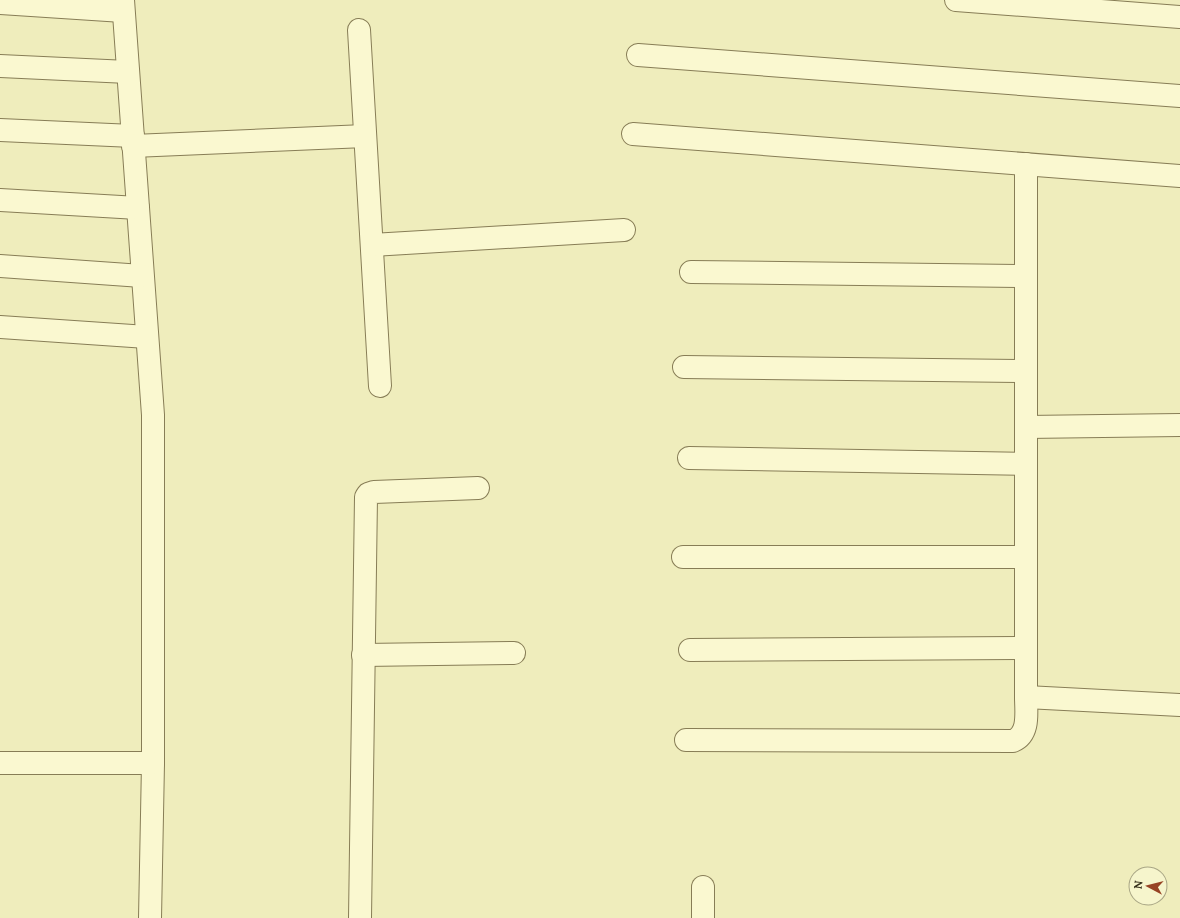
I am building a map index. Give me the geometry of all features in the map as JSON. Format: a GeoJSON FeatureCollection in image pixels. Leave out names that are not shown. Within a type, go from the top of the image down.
{"type":"FeatureCollection","features":[{"type":"Feature","properties":{"kind":"street"},"geometry":{"type":"LineString","coordinates":[[956,0],[1180,17]]}},
{"type":"Feature","properties":{"kind":"street"},"geometry":{"type":"LineString","coordinates":[[0,3],[123,6],[153,416],[153,763],[150,918]]}},
{"type":"Feature","properties":{"kind":"street"},"geometry":{"type":"LineString","coordinates":[[359,30],[380,386]]}},
{"type":"Feature","properties":{"kind":"street"},"geometry":{"type":"LineString","coordinates":[[638,55],[1180,96]]}},
{"type":"Feature","properties":{"kind":"street"},"geometry":{"type":"LineString","coordinates":[[0,66],[128,72]]}},
{"type":"Feature","properties":{"kind":"street"},"geometry":{"type":"LineString","coordinates":[[0,130],[133,141],[365,136]]}},
{"type":"Feature","properties":{"kind":"street"},"geometry":{"type":"LineString","coordinates":[[633,134],[1180,176]]}},
{"type":"Feature","properties":{"kind":"street"},"geometry":{"type":"LineString","coordinates":[[686,740],[1013,740],[1018,739],[1025,729],[1026,164]]}},
{"type":"Feature","properties":{"kind":"street"},"geometry":{"type":"LineString","coordinates":[[0,200],[138,208]]}},
{"type":"Feature","properties":{"kind":"street"},"geometry":{"type":"LineString","coordinates":[[372,245],[624,230]]}},
{"type":"Feature","properties":{"kind":"street"},"geometry":{"type":"LineString","coordinates":[[0,266],[142,276]]}},
{"type":"Feature","properties":{"kind":"street"},"geometry":{"type":"LineString","coordinates":[[690,272],[1026,276]]}},
{"type":"Feature","properties":{"kind":"street"},"geometry":{"type":"LineString","coordinates":[[0,327],[147,338]]}},
{"type":"Feature","properties":{"kind":"street"},"geometry":{"type":"LineString","coordinates":[[684,367],[1026,372]]}},
{"type":"Feature","properties":{"kind":"street"},"geometry":{"type":"LineString","coordinates":[[1026,427],[1180,425]]}},
{"type":"Feature","properties":{"kind":"street"},"geometry":{"type":"LineString","coordinates":[[690,458],[1026,464]]}},
{"type":"Feature","properties":{"kind":"street"},"geometry":{"type":"LineString","coordinates":[[360,918],[366,497],[368,494],[374,492],[478,488]]}},
{"type":"Feature","properties":{"kind":"street"},"geometry":{"type":"LineString","coordinates":[[683,557],[1026,557]]}},
{"type":"Feature","properties":{"kind":"street"},"geometry":{"type":"LineString","coordinates":[[690,650],[1026,648]]}},
{"type":"Feature","properties":{"kind":"street"},"geometry":{"type":"LineString","coordinates":[[363,655],[514,653]]}},
{"type":"Feature","properties":{"kind":"street"},"geometry":{"type":"LineString","coordinates":[[1026,697],[1180,705]]}},
{"type":"Feature","properties":{"kind":"street"},"geometry":{"type":"LineString","coordinates":[[0,763],[153,763]]}},
{"type":"Feature","properties":{"kind":"street"},"geometry":{"type":"LineString","coordinates":[[703,887],[703,918]]}}]}
